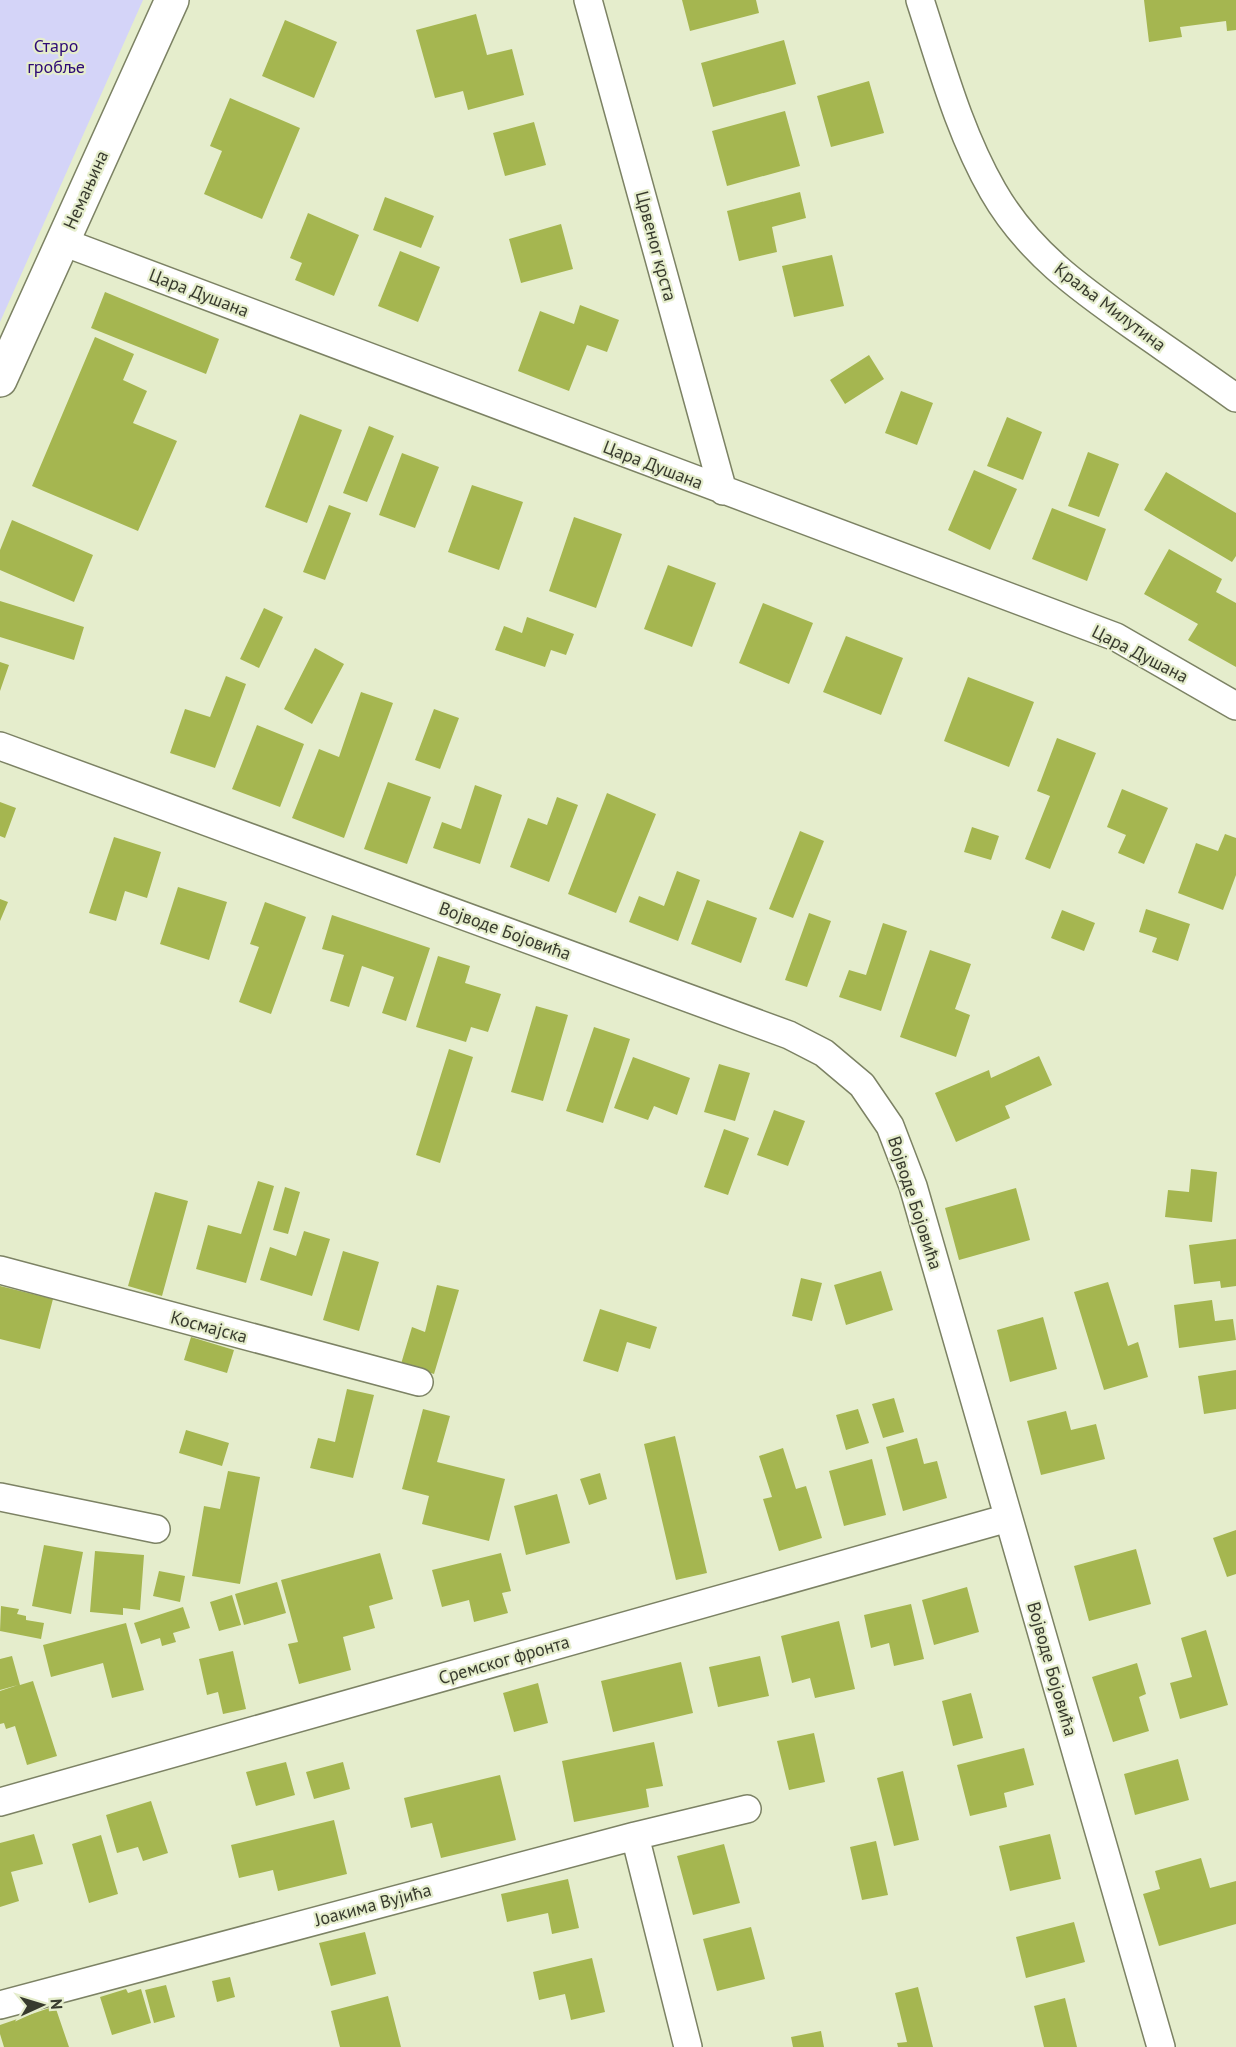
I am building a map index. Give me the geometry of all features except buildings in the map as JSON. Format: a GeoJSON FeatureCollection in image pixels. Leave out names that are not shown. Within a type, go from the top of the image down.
{"type":"FeatureCollection","features":[{"type":"Feature","properties":{"kind":"street","name":"Немањина"},"geometry":{"type":"LineString","coordinates":[[0,380],[172,0]]}},
{"type":"Feature","properties":{"kind":"street","name":"Црвеног крста"},"geometry":{"type":"LineString","coordinates":[[588,0],[723,491]]}},
{"type":"Feature","properties":{"kind":"street","name":"Краља Милутина"},"geometry":{"type":"LineString","coordinates":[[920,0],[945,77],[974,153],[993,191],[1015,224],[1044,257],[1076,286],[1236,398]]}},
{"type":"Feature","properties":{"kind":"street","name":"Цара Душана"},"geometry":{"type":"LineString","coordinates":[[63,242],[1116,637],[1236,706]]}},
{"type":"Feature","properties":{"kind":"street","name":"Војводе Бојовића"},"geometry":{"type":"LineString","coordinates":[[0,746],[777,1031],[824,1053],[862,1085],[890,1125],[913,1186],[1161,2047]]}},
{"type":"Feature","properties":{"kind":"street","name":"Космајска"},"geometry":{"type":"LineString","coordinates":[[0,1270],[419,1382]]}},
{"type":"Feature","properties":{"kind":"street"},"geometry":{"type":"LineString","coordinates":[[0,1497],[156,1529]]}},
{"type":"Feature","properties":{"kind":"street","name":"Сремског фронта"},"geometry":{"type":"LineString","coordinates":[[0,1802],[1008,1518]]}},
{"type":"Feature","properties":{"kind":"street","name":"Јоакима Вујића"},"geometry":{"type":"LineString","coordinates":[[0,2005],[635,1836],[747,1809]]}},
{"type":"Feature","properties":{"kind":"street"},"geometry":{"type":"LineString","coordinates":[[635,1836],[688,2047]]}},
{"type":"Feature","properties":{"kind":"green space","name":"Старо гробље"},"geometry":{"type":"Polygon","coordinates":[[[0,0],[143,0],[0,322],[0,0]]]}}]}
